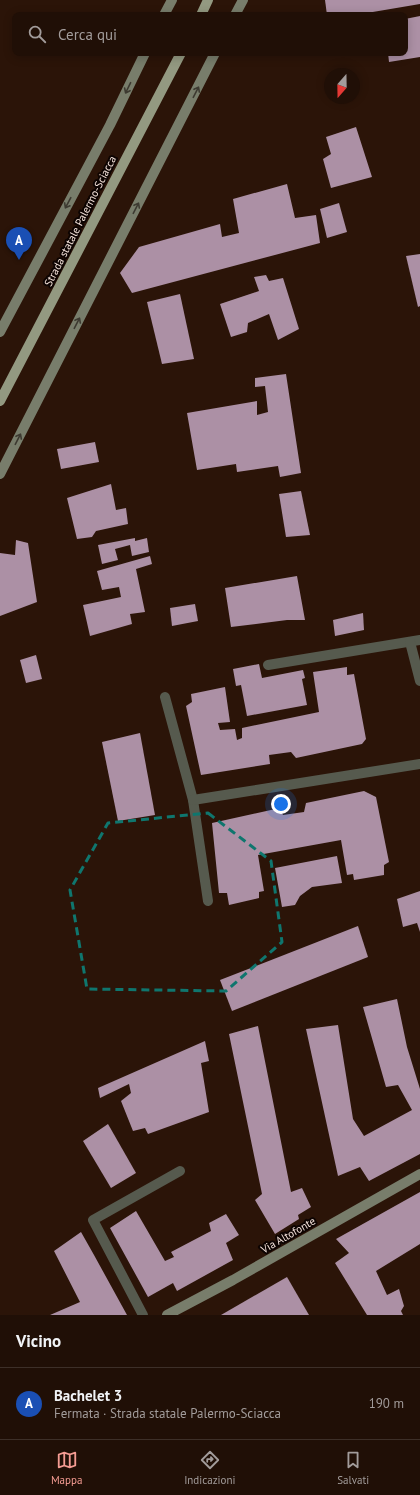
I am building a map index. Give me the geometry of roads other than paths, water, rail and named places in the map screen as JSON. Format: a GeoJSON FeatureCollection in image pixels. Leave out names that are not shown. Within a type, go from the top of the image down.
{"type":"FeatureCollection","features":[{"type":"Feature","properties":{"kind":"main road"},"geometry":{"type":"LineString","coordinates":[[166,12],[172,0]]}},
{"type":"Feature","properties":{"kind":"main road"},"geometry":{"type":"LineString","coordinates":[[202,12],[208,0]]}},
{"type":"Feature","properties":{"kind":"main road"},"geometry":{"type":"LineString","coordinates":[[237,12],[243,0]]}},
{"type":"Feature","properties":{"kind":"main road"},"geometry":{"type":"LineString","coordinates":[[0,332],[110,125],[144,56]]}},
{"type":"Feature","properties":{"kind":"main road","name":"Strada statale Palermo-Sciacca"},"geometry":{"type":"LineString","coordinates":[[0,401],[179,56]]}},
{"type":"Feature","properties":{"kind":"main road"},"geometry":{"type":"LineString","coordinates":[[0,474],[214,56]]}},
{"type":"Feature","properties":{"kind":"main road","name":"Via Altofonte"},"geometry":{"type":"LineString","coordinates":[[167,1315],[233,1280],[420,1174]]}},
{"type":"Feature","properties":{"kind":"street"},"geometry":{"type":"LineString","coordinates":[[268,665],[415,641],[420,681]]}},
{"type":"Feature","properties":{"kind":"street"},"geometry":{"type":"LineString","coordinates":[[166,697],[193,800],[208,901]]}},
{"type":"Feature","properties":{"kind":"street"},"geometry":{"type":"LineString","coordinates":[[193,800],[420,764]]}},
{"type":"Feature","properties":{"kind":"street"},"geometry":{"type":"LineString","coordinates":[[143,1315],[93,1220],[180,1171]]}},
{"type":"Feature","properties":{"kind":"place","name":"Bachelet 3"},"geometry":{"type":"Point","coordinates":[19,260]}}]}
